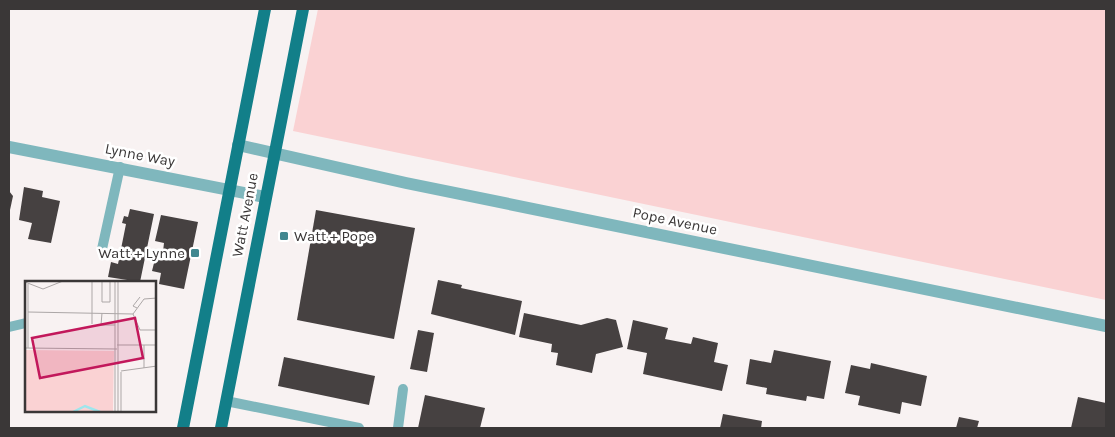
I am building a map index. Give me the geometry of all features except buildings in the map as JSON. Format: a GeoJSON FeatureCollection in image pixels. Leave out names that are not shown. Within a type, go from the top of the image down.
{"type":"FeatureCollection","features":[{"type":"Feature","properties":{"kind":"main road","name":"Watt Avenue"},"geometry":{"type":"LineString","coordinates":[[183,428],[264,9]]}},
{"type":"Feature","properties":{"kind":"main road","name":"Watt Avenue"},"geometry":{"type":"LineString","coordinates":[[221,428],[303,9]]}},
{"type":"Feature","properties":{"kind":"street","name":"Pope Avenue"},"geometry":{"type":"LineString","coordinates":[[238,145],[406,183],[1106,326]]}},
{"type":"Feature","properties":{"kind":"street","name":"Lynne Way"},"geometry":{"type":"LineString","coordinates":[[9,147],[120,167],[265,197]]}},
{"type":"Feature","properties":{"kind":"lane"},"geometry":{"type":"LineString","coordinates":[[102,249],[120,167]]}},
{"type":"Feature","properties":{"kind":"lane"},"geometry":{"type":"LineString","coordinates":[[9,327],[25,323]]}},
{"type":"Feature","properties":{"kind":"lane"},"geometry":{"type":"LineString","coordinates":[[398,428],[403,389]]}},
{"type":"Feature","properties":{"kind":"lane"},"geometry":{"type":"LineString","coordinates":[[226,401],[359,428]]}},
{"type":"Feature","properties":{"kind":"shaded area"},"geometry":{"type":"Polygon","coordinates":[[[318,9],[1106,9],[1106,300],[293,131],[318,9]]]}},
{"type":"Feature","properties":{"kind":"place","name":"Watt + Pope"},"geometry":{"type":"Point","coordinates":[284,236]}},
{"type":"Feature","properties":{"kind":"place","name":"Watt + Lynne"},"geometry":{"type":"Point","coordinates":[195,253]}}]}
